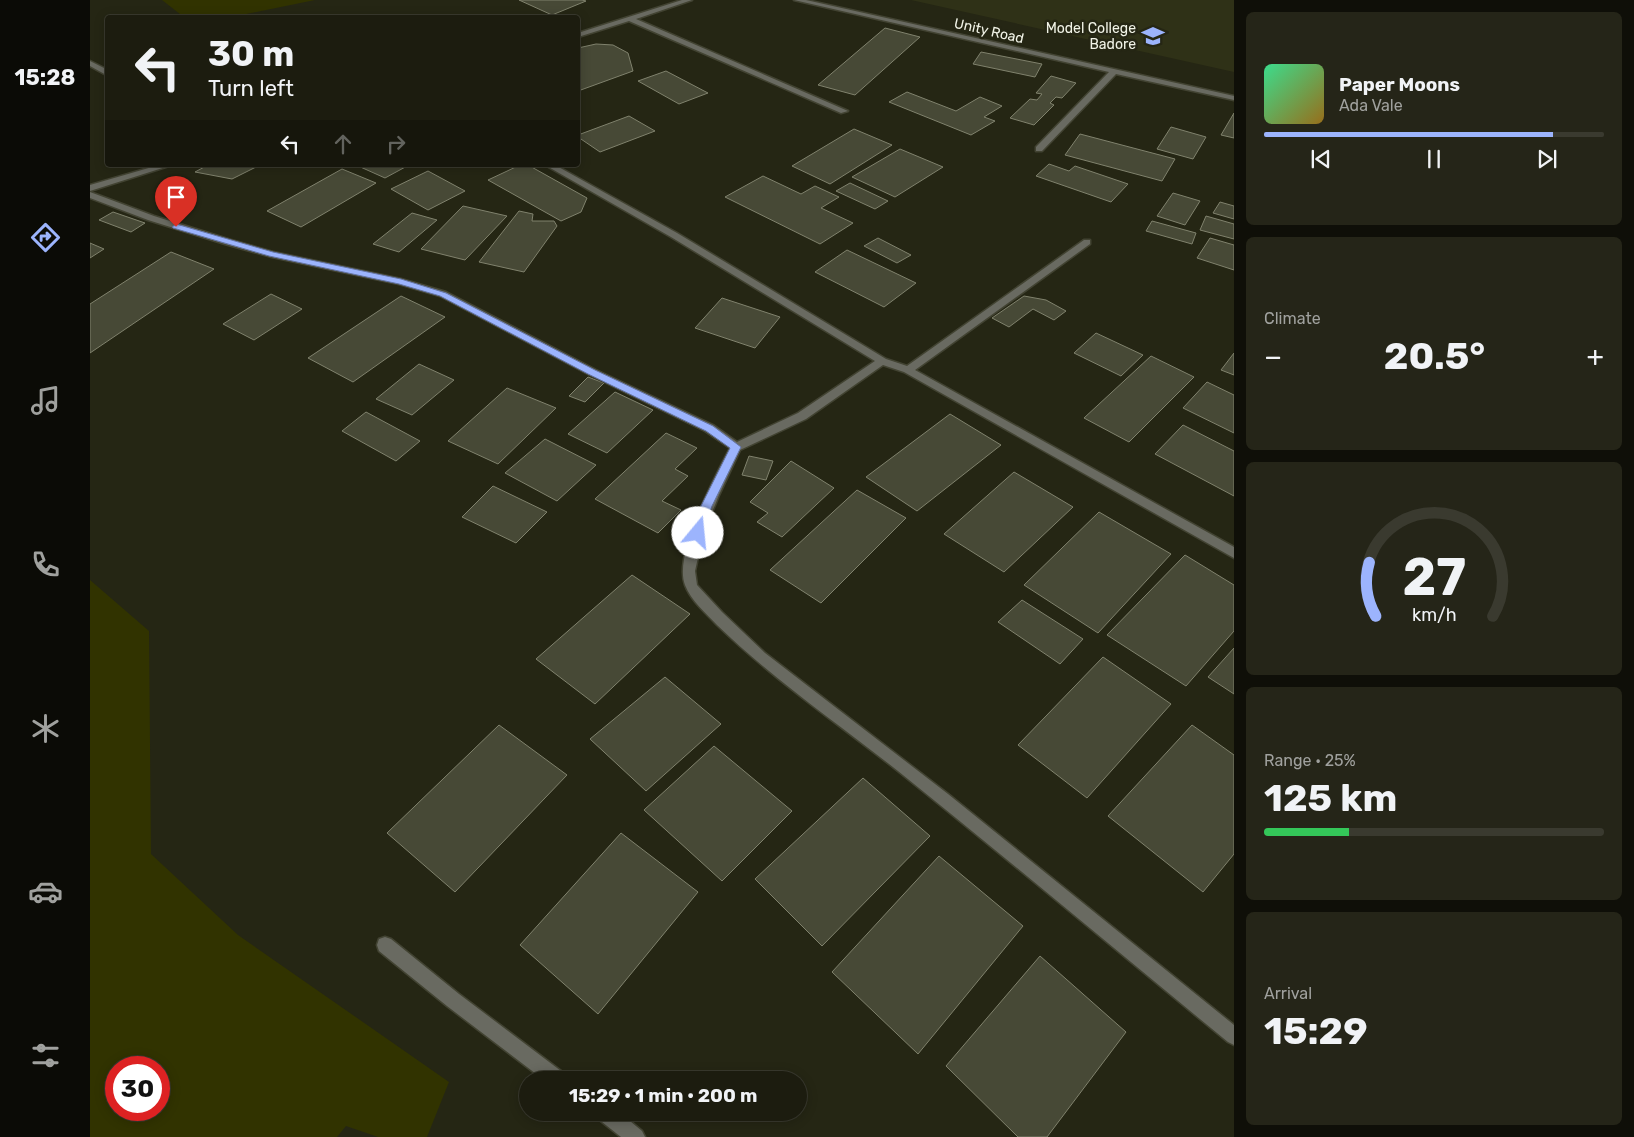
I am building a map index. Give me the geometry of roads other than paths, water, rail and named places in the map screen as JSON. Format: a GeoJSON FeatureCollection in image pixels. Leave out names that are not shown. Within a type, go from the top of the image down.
{"type":"FeatureCollection","features":[{"type":"Feature","properties":{"kind":"street"},"geometry":{"type":"LineString","coordinates":[[580,34],[689,0]]}},
{"type":"Feature","properties":{"kind":"street","name":"Unity Road"},"geometry":{"type":"LineString","coordinates":[[797,0],[1234,98]]}},
{"type":"Feature","properties":{"kind":"street"},"geometry":{"type":"LineString","coordinates":[[630,19],[844,111]]}},
{"type":"Feature","properties":{"kind":"street"},"geometry":{"type":"LineString","coordinates":[[91,64],[105,72]]}},
{"type":"Feature","properties":{"kind":"street"},"geometry":{"type":"LineString","coordinates":[[1039,150],[1114,72]]}},
{"type":"Feature","properties":{"kind":"street"},"geometry":{"type":"LineString","coordinates":[[90,188],[161,167]]}},
{"type":"Feature","properties":{"kind":"street"},"geometry":{"type":"LineString","coordinates":[[553,167],[674,235],[882,361],[908,370],[1234,553]]}},
{"type":"Feature","properties":{"kind":"street"},"geometry":{"type":"LineString","coordinates":[[90,195],[151,218],[228,242],[289,258],[401,282],[443,294],[592,372],[709,428],[736,447]]}},
{"type":"Feature","properties":{"kind":"street"},"geometry":{"type":"LineString","coordinates":[[908,370],[1086,242]]}},
{"type":"Feature","properties":{"kind":"street"},"geometry":{"type":"LineString","coordinates":[[882,361],[802,416],[736,447],[707,506],[690,557],[689,582],[698,596],[734,633],[780,672],[900,764],[1234,1036]]}},
{"type":"Feature","properties":{"kind":"street"},"geometry":{"type":"LineString","coordinates":[[385,945],[453,1000],[547,1071]]}},
{"type":"Feature","properties":{"kind":"street"},"geometry":{"type":"LineString","coordinates":[[615,1121],[636,1137]]}},
{"type":"Feature","properties":{"kind":"place","name":"Model College Badore"},"geometry":{"type":"Point","coordinates":[1153,36]}}]}
